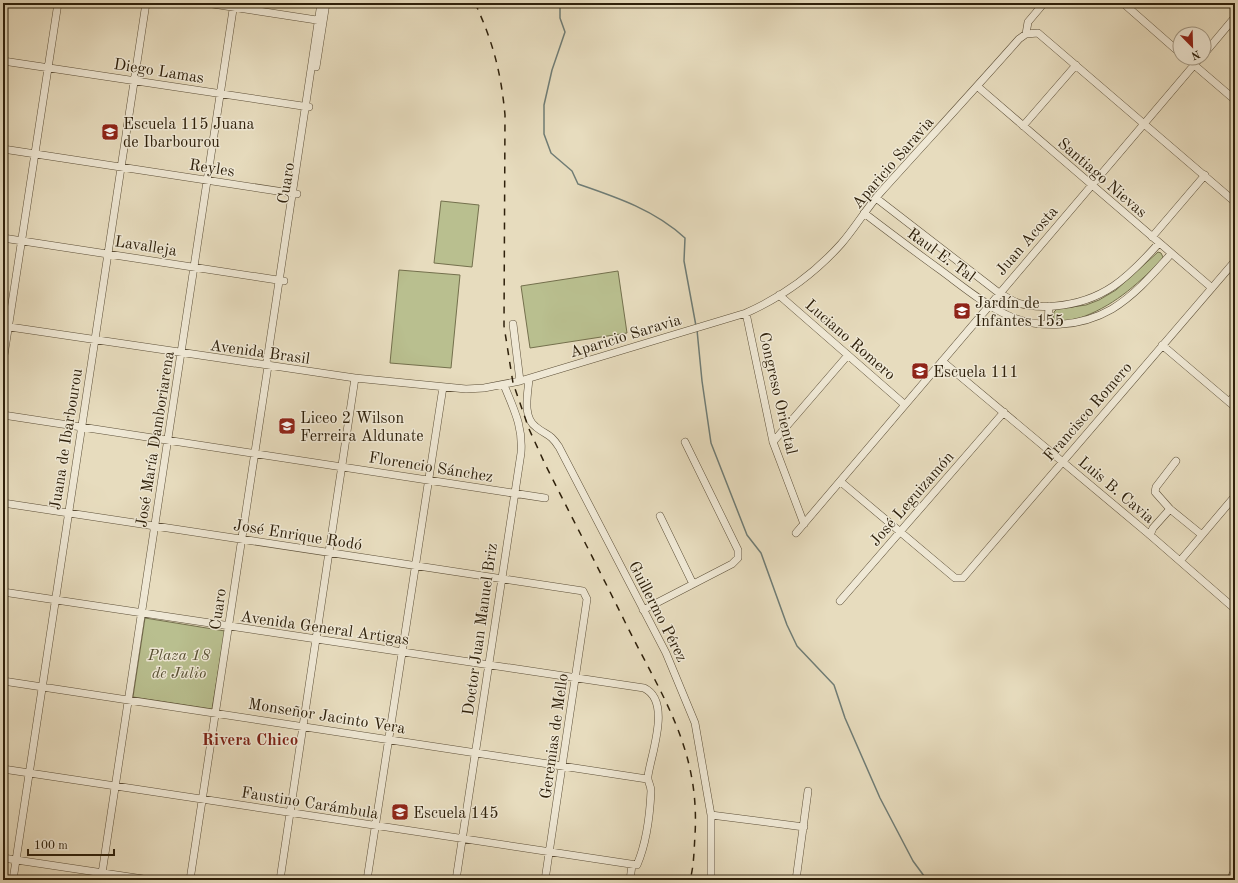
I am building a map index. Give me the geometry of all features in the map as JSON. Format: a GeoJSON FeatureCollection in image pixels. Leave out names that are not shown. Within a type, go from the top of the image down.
{"type":"FeatureCollection","features":[{"type":"Feature","properties":{"kind":"street"},"geometry":{"type":"LineString","coordinates":[[3,362],[6,327],[35,154],[58,3]]}},
{"type":"Feature","properties":{"kind":"street","name":"Juana de Ibarbourou"},"geometry":{"type":"LineString","coordinates":[[13,880],[41,686],[109,253],[146,3]]}},
{"type":"Feature","properties":{"kind":"street"},"geometry":{"type":"LineString","coordinates":[[206,3],[234,5],[321,20]]}},
{"type":"Feature","properties":{"kind":"street","name":"Cuaro"},"geometry":{"type":"LineString","coordinates":[[321,3],[321,20]]}},
{"type":"Feature","properties":{"kind":"street","name":"Cuaro"},"geometry":{"type":"LineString","coordinates":[[190,880],[254,454],[268,366],[272,361],[282,280],[321,20],[326,3]]}},
{"type":"Feature","properties":{"kind":"street"},"geometry":{"type":"LineString","coordinates":[[1044,3],[1028,22],[1026,34],[1038,33],[1235,202]]}},
{"type":"Feature","properties":{"kind":"street"},"geometry":{"type":"LineString","coordinates":[[1122,3],[1172,46]]}},
{"type":"Feature","properties":{"kind":"street","name":"José María Damboriarena"},"geometry":{"type":"LineString","coordinates":[[102,876],[234,5]]}},
{"type":"Feature","properties":{"kind":"street"},"geometry":{"type":"LineString","coordinates":[[1212,44],[1235,17]]}},
{"type":"Feature","properties":{"kind":"street","name":"Aparicio Saravia"},"geometry":{"type":"LineString","coordinates":[[517,382],[746,313],[779,295],[804,277],[830,255],[876,198],[1026,34]]}},
{"type":"Feature","properties":{"kind":"street","name":"Diego Lamas"},"geometry":{"type":"LineString","coordinates":[[3,61],[308,107]]}},
{"type":"Feature","properties":{"kind":"street"},"geometry":{"type":"LineString","coordinates":[[1023,126],[1076,65]]}},
{"type":"Feature","properties":{"kind":"street","name":"Juan Acosta"},"geometry":{"type":"LineString","coordinates":[[796,533],[841,482],[904,404],[1193,66]]}},
{"type":"Feature","properties":{"kind":"street"},"geometry":{"type":"LineString","coordinates":[[1195,66],[1235,100]]}},
{"type":"Feature","properties":{"kind":"street","name":"Santiago Nievas"},"geometry":{"type":"LineString","coordinates":[[977,86],[1212,288]]}},
{"type":"Feature","properties":{"kind":"street","name":"Reyles"},"geometry":{"type":"LineString","coordinates":[[3,149],[295,193]]}},
{"type":"Feature","properties":{"kind":"street"},"geometry":{"type":"LineString","coordinates":[[1152,237],[1205,175]]}},
{"type":"Feature","properties":{"kind":"street","name":"Raul E. Tal"},"geometry":{"type":"LineString","coordinates":[[876,198],[999,293],[1018,303],[1037,307],[1082,302],[1100,295],[1115,286],[1139,266],[1159,243]]}},
{"type":"Feature","properties":{"kind":"street","name":"Raul E. Tal"},"geometry":{"type":"LineString","coordinates":[[864,213],[989,305],[1008,315],[1020,319],[1048,324],[1064,325],[1079,322],[1111,309],[1138,289],[1171,254]]}},
{"type":"Feature","properties":{"kind":"street","name":"Lavalleja"},"geometry":{"type":"LineString","coordinates":[[3,238],[282,280]]}},
{"type":"Feature","properties":{"kind":"street","name":"Francisco Romero"},"geometry":{"type":"LineString","coordinates":[[901,532],[955,578],[961,579],[966,575],[1235,260]]}},
{"type":"Feature","properties":{"kind":"street","name":"Luciano Romero"},"geometry":{"type":"LineString","coordinates":[[779,295],[904,404]]}},
{"type":"Feature","properties":{"kind":"street"},"geometry":{"type":"LineString","coordinates":[[1048,324],[1049,306]]}},
{"type":"Feature","properties":{"kind":"street","name":"Congreso Oriental"},"geometry":{"type":"LineString","coordinates":[[746,313],[773,442],[804,524]]}},
{"type":"Feature","properties":{"kind":"street"},"geometry":{"type":"LineString","coordinates":[[513,324],[517,382]]}},
{"type":"Feature","properties":{"kind":"street","name":"Avenida Brasil"},"geometry":{"type":"LineString","coordinates":[[6,327],[181,354],[355,378],[466,389],[504,385],[517,382]]}},
{"type":"Feature","properties":{"kind":"street"},"geometry":{"type":"LineString","coordinates":[[1162,345],[1235,407]]}},
{"type":"Feature","properties":{"kind":"street"},"geometry":{"type":"LineString","coordinates":[[773,442],[848,355]]}},
{"type":"Feature","properties":{"kind":"street","name":"Luis B. Cavia"},"geometry":{"type":"LineString","coordinates":[[942,361],[1150,535],[1235,609]]}},
{"type":"Feature","properties":{"kind":"street"},"geometry":{"type":"LineString","coordinates":[[280,880],[355,378]]}},
{"type":"Feature","properties":{"kind":"street","name":"Guillermo Pérez"},"geometry":{"type":"LineString","coordinates":[[528,379],[527,404],[530,421],[534,426],[550,435],[559,447],[666,653],[695,723],[711,815],[711,880]]}},
{"type":"Feature","properties":{"kind":"street","name":"Doctor Juan Manuel Briz"},"geometry":{"type":"LineString","coordinates":[[456,880],[522,439],[519,422],[504,385]]}},
{"type":"Feature","properties":{"kind":"street"},"geometry":{"type":"LineString","coordinates":[[367,880],[442,387]]}},
{"type":"Feature","properties":{"kind":"street"},"geometry":{"type":"LineString","coordinates":[[1229,402],[1235,395]]}},
{"type":"Feature","properties":{"kind":"street","name":"José Leguizamón"},"geometry":{"type":"LineString","coordinates":[[840,601],[1004,412]]}},
{"type":"Feature","properties":{"kind":"street","name":"Florencio Sánchez"},"geometry":{"type":"LineString","coordinates":[[3,415],[546,498]]}},
{"type":"Feature","properties":{"kind":"street"},"geometry":{"type":"LineString","coordinates":[[643,610],[732,564],[738,558],[738,550],[685,442]]}},
{"type":"Feature","properties":{"kind":"street"},"geometry":{"type":"LineString","coordinates":[[1176,461],[1156,487],[1155,492],[1170,509],[1202,535]]}},
{"type":"Feature","properties":{"kind":"street"},"geometry":{"type":"LineString","coordinates":[[841,482],[901,532]]}},
{"type":"Feature","properties":{"kind":"street"},"geometry":{"type":"LineString","coordinates":[[1180,561],[1235,496]]}},
{"type":"Feature","properties":{"kind":"street","name":"José Enrique Rodó"},"geometry":{"type":"LineString","coordinates":[[3,503],[579,590],[586,595]]}},
{"type":"Feature","properties":{"kind":"street"},"geometry":{"type":"LineString","coordinates":[[1150,535],[1170,509]]}},
{"type":"Feature","properties":{"kind":"street"},"geometry":{"type":"LineString","coordinates":[[660,516],[692,584]]}},
{"type":"Feature","properties":{"kind":"street","name":"Avenida General Artigas"},"geometry":{"type":"LineString","coordinates":[[3,592],[644,688],[652,693],[657,704],[658,714],[658,724],[647,779]]}},
{"type":"Feature","properties":{"kind":"street","name":"Geremias de Mello"},"geometry":{"type":"LineString","coordinates":[[545,880],[586,595]]}},
{"type":"Feature","properties":{"kind":"street","name":"Monseñor Jacinto Vera"},"geometry":{"type":"LineString","coordinates":[[3,681],[216,712],[388,740],[647,779]]}},
{"type":"Feature","properties":{"kind":"street","name":"Faustino Carámbula"},"geometry":{"type":"LineString","coordinates":[[3,769],[635,865]]}},
{"type":"Feature","properties":{"kind":"street"},"geometry":{"type":"LineString","coordinates":[[630,880],[635,865],[643,852],[651,789],[647,779]]}},
{"type":"Feature","properties":{"kind":"street"},"geometry":{"type":"LineString","coordinates":[[796,880],[808,791]]}},
{"type":"Feature","properties":{"kind":"street"},"geometry":{"type":"LineString","coordinates":[[711,815],[804,826]]}},
{"type":"Feature","properties":{"kind":"street"},"geometry":{"type":"LineString","coordinates":[[3,858],[102,876],[150,880]]}},
{"type":"Feature","properties":{"kind":"street"},"geometry":{"type":"LineString","coordinates":[[1230,880],[1235,870]]}},
{"type":"Feature","properties":{"kind":"green space"},"geometry":{"type":"Polygon","coordinates":[[[441,201],[479,205],[472,267],[434,263],[441,201]]]}},
{"type":"Feature","properties":{"kind":"green space"},"geometry":{"type":"Polygon","coordinates":[[[1158,252],[1161,253],[1163,257],[1161,261],[1142,279],[1113,302],[1077,319],[1062,322],[1053,320],[1054,312],[1057,309],[1086,305],[1099,300],[1116,290],[1158,252]]]}},
{"type":"Feature","properties":{"kind":"green space"},"geometry":{"type":"Polygon","coordinates":[[[399,270],[460,275],[451,368],[390,363],[399,270]]]}},
{"type":"Feature","properties":{"kind":"green space"},"geometry":{"type":"Polygon","coordinates":[[[618,271],[627,333],[530,348],[521,286],[618,271]]]}},
{"type":"Feature","properties":{"kind":"green space","name":"Plaza 18 de Julio"},"geometry":{"type":"Polygon","coordinates":[[[145,618],[225,631],[212,709],[133,697],[145,618]]]}},
{"type":"Feature","properties":{"kind":"waterway"},"geometry":{"type":"LineString","coordinates":[[560,3],[560,18],[565,32],[552,70],[544,105],[544,134],[551,153],[572,171],[578,184],[621,199],[648,212],[673,228],[685,238],[684,261],[696,326]]}},
{"type":"Feature","properties":{"kind":"waterway"},"geometry":{"type":"LineString","coordinates":[[697,330],[702,381],[711,443],[747,535],[761,553],[787,625],[797,646],[834,685],[845,718],[880,798],[913,861],[927,880]]}},
{"type":"Feature","properties":{"kind":"railway"},"geometry":{"type":"LineString","coordinates":[[475,3],[487,31],[495,58],[501,85],[505,115],[504,326],[513,383],[529,429],[545,464],[666,701],[685,751],[692,777],[695,805],[694,852],[690,880]]}},
{"type":"Feature","properties":{"kind":"place","name":"Escuela 115 Juana de Ibarbourou"},"geometry":{"type":"Point","coordinates":[110,132]}},
{"type":"Feature","properties":{"kind":"place","name":"Jardín de Infantes 155"},"geometry":{"type":"Point","coordinates":[962,311]}},
{"type":"Feature","properties":{"kind":"place","name":"Escuela 111"},"geometry":{"type":"Point","coordinates":[920,371]}},
{"type":"Feature","properties":{"kind":"place","name":"Liceo 2 Wilson Ferreira Aldunate"},"geometry":{"type":"Point","coordinates":[287,426]}},
{"type":"Feature","properties":{"kind":"place","name":"Escuela 145"},"geometry":{"type":"Point","coordinates":[400,812]}},
{"type":"Feature","properties":{"kind":"district","name":"Rivera Chico"},"geometry":{"type":"Point","coordinates":[250,739]}}]}
